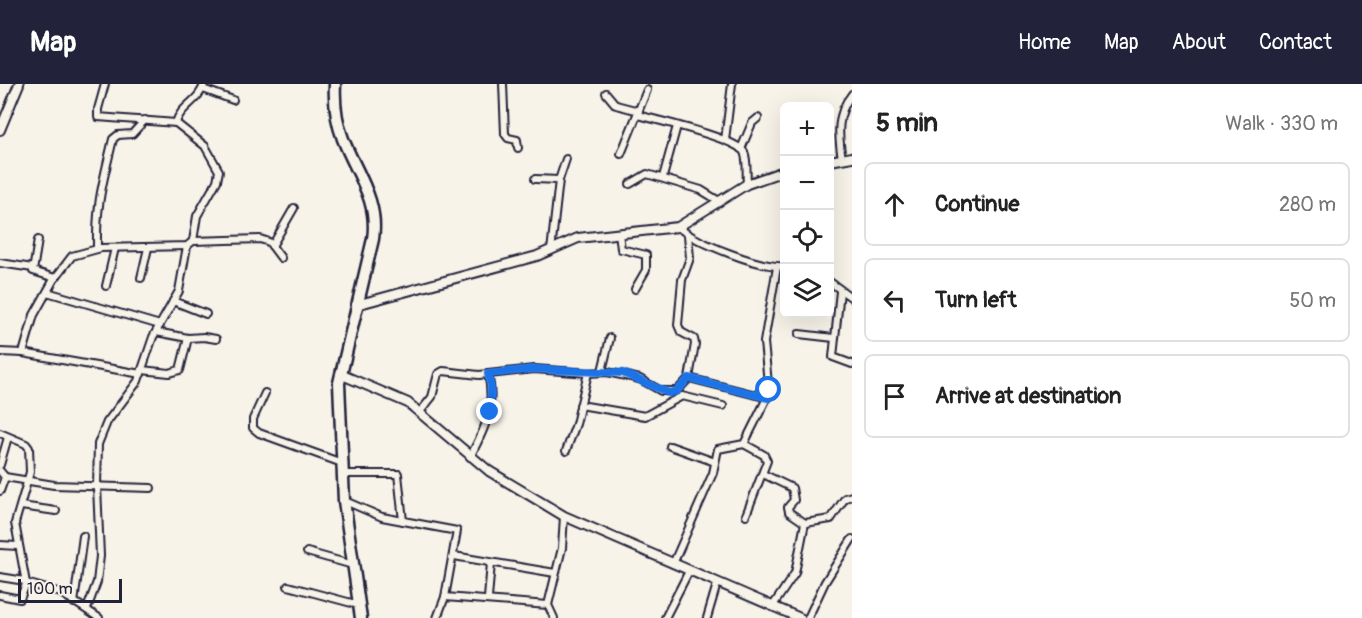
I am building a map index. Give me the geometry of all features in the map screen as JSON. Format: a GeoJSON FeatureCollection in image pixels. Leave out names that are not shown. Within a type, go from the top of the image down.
{"type":"FeatureCollection","features":[{"type":"Feature","properties":{"kind":"main road"},"geometry":{"type":"LineString","coordinates":[[335,84],[339,128],[371,200],[375,217],[373,239],[340,374],[344,501],[361,618]]}},
{"type":"Feature","properties":{"kind":"street"},"geometry":{"type":"LineString","coordinates":[[0,130],[20,84]]}},
{"type":"Feature","properties":{"kind":"street"},"geometry":{"type":"LineString","coordinates":[[88,610],[97,582],[100,556],[97,460],[102,433],[142,372],[156,332],[184,276],[197,216],[217,182],[219,171],[205,146],[176,123],[98,117],[105,84]]}},
{"type":"Feature","properties":{"kind":"street"},"geometry":{"type":"LineString","coordinates":[[503,84],[505,134],[508,138],[518,141],[518,148]]}},
{"type":"Feature","properties":{"kind":"street"},"geometry":{"type":"LineString","coordinates":[[725,140],[732,84]]}},
{"type":"Feature","properties":{"kind":"street"},"geometry":{"type":"LineString","coordinates":[[176,123],[180,111],[203,86],[233,100]]}},
{"type":"Feature","properties":{"kind":"street"},"geometry":{"type":"LineString","coordinates":[[621,154],[647,90]]}},
{"type":"Feature","properties":{"kind":"street"},"geometry":{"type":"LineString","coordinates":[[606,93],[616,105],[725,140],[741,149],[745,159],[747,184]]}},
{"type":"Feature","properties":{"kind":"street"},"geometry":{"type":"LineString","coordinates":[[842,159],[837,132],[851,96]]}},
{"type":"Feature","properties":{"kind":"street"},"geometry":{"type":"LineString","coordinates":[[741,149],[752,123],[758,118]]}},
{"type":"Feature","properties":{"kind":"street"},"geometry":{"type":"LineString","coordinates":[[97,248],[96,213],[113,139],[118,135],[132,134],[145,120]]}},
{"type":"Feature","properties":{"kind":"street"},"geometry":{"type":"LineString","coordinates":[[663,177],[677,126]]}},
{"type":"Feature","properties":{"kind":"street"},"geometry":{"type":"LineString","coordinates":[[834,160],[852,157]]}},
{"type":"Feature","properties":{"kind":"street"},"geometry":{"type":"LineString","coordinates":[[550,252],[559,180],[566,159]]}},
{"type":"Feature","properties":{"kind":"street"},"geometry":{"type":"LineString","coordinates":[[356,305],[550,252],[578,238],[678,227],[747,184],[780,172]]}},
{"type":"Feature","properties":{"kind":"street"},"geometry":{"type":"LineString","coordinates":[[630,184],[643,174],[663,177],[701,190],[719,201]]}},
{"type":"Feature","properties":{"kind":"street"},"geometry":{"type":"LineString","coordinates":[[535,179],[559,180]]}},
{"type":"Feature","properties":{"kind":"street"},"geometry":{"type":"LineString","coordinates":[[272,246],[294,208]]}},
{"type":"Feature","properties":{"kind":"street"},"geometry":{"type":"LineString","coordinates":[[678,227],[688,235],[748,260],[780,267]]}},
{"type":"Feature","properties":{"kind":"street"},"geometry":{"type":"LineString","coordinates":[[619,233],[621,249],[646,255],[646,270],[635,289]]}},
{"type":"Feature","properties":{"kind":"street"},"geometry":{"type":"LineString","coordinates":[[420,412],[432,398],[440,372],[488,374],[534,369],[588,373],[602,371],[623,373],[669,393],[677,391],[689,378],[695,341],[681,332],[678,325],[682,280],[690,258],[688,235]]}},
{"type":"Feature","properties":{"kind":"street"},"geometry":{"type":"LineString","coordinates":[[22,353],[34,315],[55,278],[72,256],[97,248],[148,248],[260,238],[272,246],[281,258]]}},
{"type":"Feature","properties":{"kind":"street"},"geometry":{"type":"LineString","coordinates":[[38,240],[33,268],[37,274],[55,278]]}},
{"type":"Feature","properties":{"kind":"street"},"geometry":{"type":"LineString","coordinates":[[106,286],[115,248]]}},
{"type":"Feature","properties":{"kind":"street"},"geometry":{"type":"LineString","coordinates":[[141,279],[148,248]]}},
{"type":"Feature","properties":{"kind":"street"},"geometry":{"type":"LineString","coordinates":[[0,263],[33,268]]}},
{"type":"Feature","properties":{"kind":"street"},"geometry":{"type":"LineString","coordinates":[[744,444],[768,398],[764,342],[777,267]]}},
{"type":"Feature","properties":{"kind":"street"},"geometry":{"type":"LineString","coordinates":[[834,286],[852,298]]}},
{"type":"Feature","properties":{"kind":"street"},"geometry":{"type":"LineString","coordinates":[[840,291],[833,357],[852,364]]}},
{"type":"Feature","properties":{"kind":"street"},"geometry":{"type":"LineString","coordinates":[[47,292],[160,325]]}},
{"type":"Feature","properties":{"kind":"street"},"geometry":{"type":"LineString","coordinates":[[173,302],[206,314]]}},
{"type":"Feature","properties":{"kind":"street"},"geometry":{"type":"LineString","coordinates":[[156,332],[188,338],[216,339]]}},
{"type":"Feature","properties":{"kind":"street"},"geometry":{"type":"LineString","coordinates":[[799,334],[834,338]]}},
{"type":"Feature","properties":{"kind":"street"},"geometry":{"type":"LineString","coordinates":[[0,352],[22,353],[142,372],[169,373],[180,370],[188,338]]}},
{"type":"Feature","properties":{"kind":"street"},"geometry":{"type":"LineString","coordinates":[[602,371],[610,338]]}},
{"type":"Feature","properties":{"kind":"street"},"geometry":{"type":"LineString","coordinates":[[566,452],[588,373]]}},
{"type":"Feature","properties":{"kind":"street"},"geometry":{"type":"LineString","coordinates":[[340,374],[397,397],[420,412],[470,457],[508,484],[564,516],[800,618]]}},
{"type":"Feature","properties":{"kind":"street"},"geometry":{"type":"LineString","coordinates":[[470,457],[485,429],[490,412],[491,387],[488,374]]}},
{"type":"Feature","properties":{"kind":"street"},"geometry":{"type":"LineString","coordinates":[[689,378],[768,398]]}},
{"type":"Feature","properties":{"kind":"street"},"geometry":{"type":"LineString","coordinates":[[266,393],[253,419],[253,428],[259,433],[342,468],[398,474],[403,521]]}},
{"type":"Feature","properties":{"kind":"street"},"geometry":{"type":"LineString","coordinates":[[580,405],[645,416],[682,396],[723,406]]}},
{"type":"Feature","properties":{"kind":"street"},"geometry":{"type":"LineString","coordinates":[[0,433],[28,446],[28,480],[15,523],[26,583],[20,599],[0,595]]}},
{"type":"Feature","properties":{"kind":"street"},"geometry":{"type":"LineString","coordinates":[[0,465],[8,437]]}},
{"type":"Feature","properties":{"kind":"street"},"geometry":{"type":"LineString","coordinates":[[673,564],[713,473],[718,449],[744,444],[766,458],[763,474],[746,515]]}},
{"type":"Feature","properties":{"kind":"street"},"geometry":{"type":"LineString","coordinates":[[670,446],[715,462]]}},
{"type":"Feature","properties":{"kind":"street"},"geometry":{"type":"LineString","coordinates":[[0,491],[3,474],[54,485],[151,488]]}},
{"type":"Feature","properties":{"kind":"street"},"geometry":{"type":"LineString","coordinates":[[763,474],[792,488],[794,500],[788,507],[789,512],[805,523],[831,519],[845,498],[852,496]]}},
{"type":"Feature","properties":{"kind":"street"},"geometry":{"type":"LineString","coordinates":[[344,501],[382,517],[456,531],[454,556],[438,618]]}},
{"type":"Feature","properties":{"kind":"street"},"geometry":{"type":"LineString","coordinates":[[21,506],[56,511]]}},
{"type":"Feature","properties":{"kind":"street"},"geometry":{"type":"LineString","coordinates":[[554,618],[548,604],[562,548],[564,516]]}},
{"type":"Feature","properties":{"kind":"street"},"geometry":{"type":"LineString","coordinates":[[772,607],[795,573],[805,523]]}},
{"type":"Feature","properties":{"kind":"street"},"geometry":{"type":"LineString","coordinates":[[74,603],[80,574],[83,536]]}},
{"type":"Feature","properties":{"kind":"street"},"geometry":{"type":"LineString","coordinates":[[808,618],[825,582],[852,539]]}},
{"type":"Feature","properties":{"kind":"street"},"geometry":{"type":"LineString","coordinates":[[0,545],[18,546]]}},
{"type":"Feature","properties":{"kind":"street"},"geometry":{"type":"LineString","coordinates":[[307,552],[353,565]]}},
{"type":"Feature","properties":{"kind":"street"},"geometry":{"type":"LineString","coordinates":[[454,556],[555,573]]}},
{"type":"Feature","properties":{"kind":"street"},"geometry":{"type":"LineString","coordinates":[[488,598],[491,563]]}},
{"type":"Feature","properties":{"kind":"street"},"geometry":{"type":"LineString","coordinates":[[665,618],[689,571]]}},
{"type":"Feature","properties":{"kind":"street"},"geometry":{"type":"LineString","coordinates":[[0,577],[52,589],[99,618]]}},
{"type":"Feature","properties":{"kind":"street"},"geometry":{"type":"LineString","coordinates":[[707,618],[717,584]]}},
{"type":"Feature","properties":{"kind":"street"},"geometry":{"type":"LineString","coordinates":[[288,586],[359,605]]}},
{"type":"Feature","properties":{"kind":"street"},"geometry":{"type":"LineString","coordinates":[[445,597],[488,598],[548,604]]}},
{"type":"Feature","properties":{"kind":"route"},"geometry":{"type":"LineString","coordinates":[[490,412],[491,387],[488,374],[534,369],[623,373],[669,393],[677,391],[689,378],[768,398],[769,390]]}}]}
